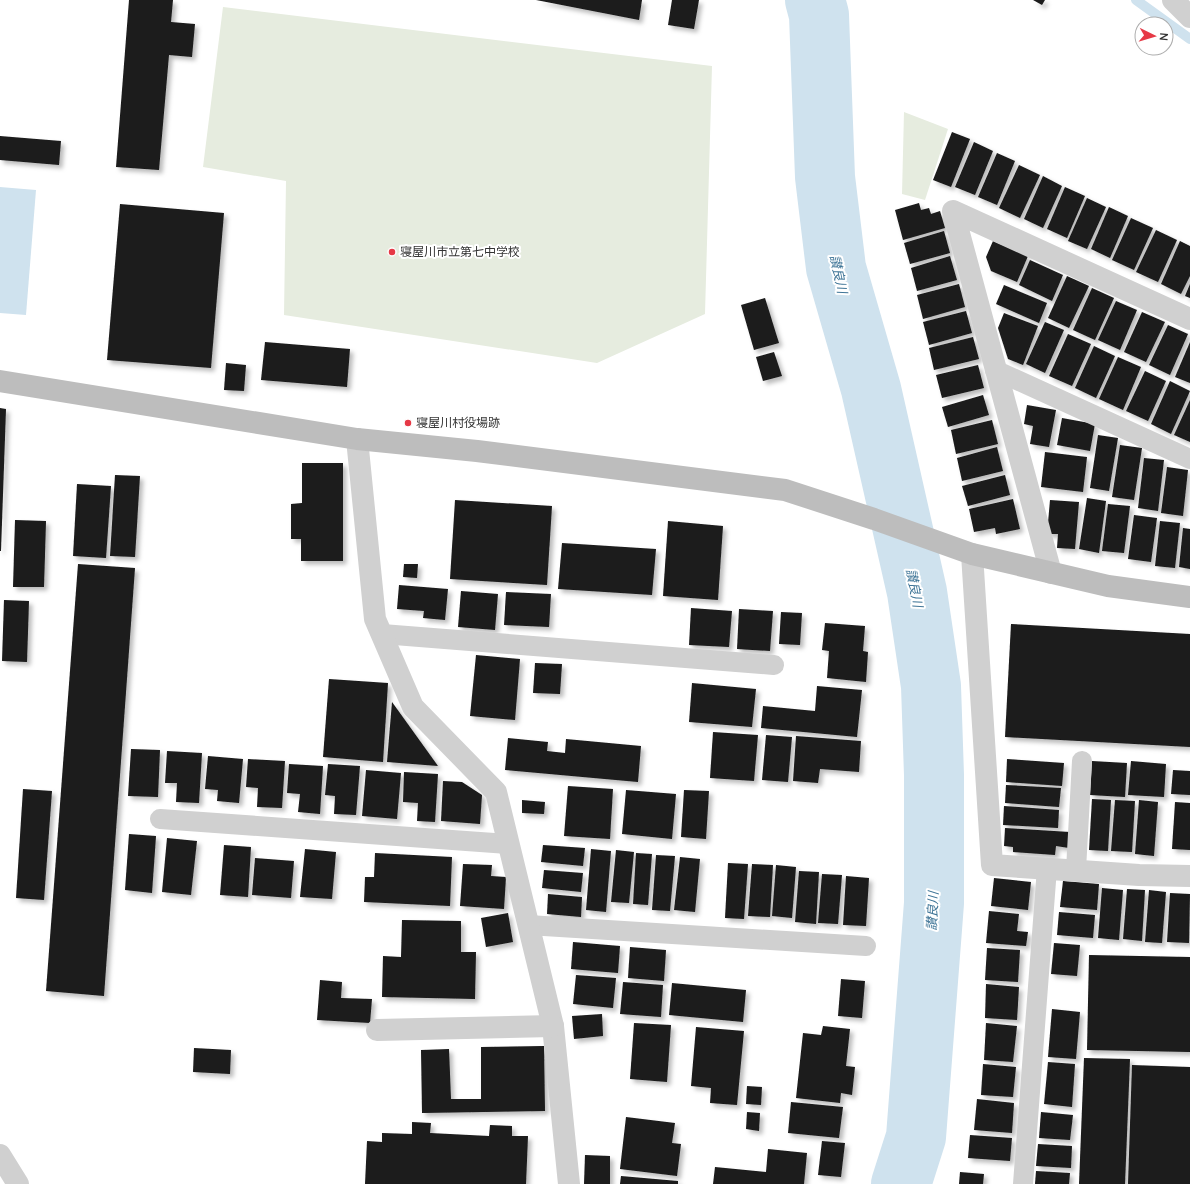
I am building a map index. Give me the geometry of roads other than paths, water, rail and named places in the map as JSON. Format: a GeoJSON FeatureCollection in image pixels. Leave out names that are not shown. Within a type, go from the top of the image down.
{"type":"FeatureCollection","features":[{"type":"Feature","properties":{"kind":"street"},"geometry":{"type":"LineString","coordinates":[[1173,0],[1190,17]]}},
{"type":"Feature","properties":{"kind":"street"},"geometry":{"type":"LineString","coordinates":[[1051,573],[953,210],[1190,318]]}},
{"type":"Feature","properties":{"kind":"street"},"geometry":{"type":"LineString","coordinates":[[0,382],[357,439],[477,451],[785,490],[874,519],[972,554],[1108,586],[1190,597]]}},
{"type":"Feature","properties":{"kind":"street"},"geometry":{"type":"LineString","coordinates":[[357,439],[375,619],[413,707],[496,792],[553,1026],[569,1184]]}},
{"type":"Feature","properties":{"kind":"street"},"geometry":{"type":"LineString","coordinates":[[972,554],[992,865],[1139,875],[1190,876]]}},
{"type":"Feature","properties":{"kind":"street"},"geometry":{"type":"LineString","coordinates":[[377,1030],[553,1026]]}},
{"type":"Feature","properties":{"kind":"street"},"geometry":{"type":"LineString","coordinates":[[0,1156],[18,1184]]}},
{"type":"Feature","properties":{"kind":"lane"},"geometry":{"type":"LineString","coordinates":[[995,370],[1190,459]]}},
{"type":"Feature","properties":{"kind":"lane"},"geometry":{"type":"LineString","coordinates":[[382,634],[774,664]]}},
{"type":"Feature","properties":{"kind":"lane"},"geometry":{"type":"LineString","coordinates":[[1076,870],[1082,761]]}},
{"type":"Feature","properties":{"kind":"lane"},"geometry":{"type":"LineString","coordinates":[[160,819],[508,844]]}},
{"type":"Feature","properties":{"kind":"lane"},"geometry":{"type":"LineString","coordinates":[[1023,1184],[1047,868]]}},
{"type":"Feature","properties":{"kind":"lane"},"geometry":{"type":"LineString","coordinates":[[528,925],[866,946]]}},
{"type":"Feature","properties":{"kind":"water"},"geometry":{"type":"Polygon","coordinates":[[[0,187],[36,190],[26,315],[0,313],[0,187]]]}},
{"type":"Feature","properties":{"kind":"waterway","name":"讃良川"},"geometry":{"type":"LineString","coordinates":[[815,0],[819,15],[825,177],[836,268],[871,389],[917,592],[931,686],[934,775],[934,903],[916,1137],[901,1184]]}},
{"type":"Feature","properties":{"kind":"waterway"},"geometry":{"type":"LineString","coordinates":[[1136,0],[1190,39]]}},
{"type":"Feature","properties":{"kind":"place","name":"寝屋川市立第七中学校"},"geometry":{"type":"Point","coordinates":[392,252]}},
{"type":"Feature","properties":{"kind":"place","name":"寝屋川村役場跡"},"geometry":{"type":"Point","coordinates":[408,423]}}]}
